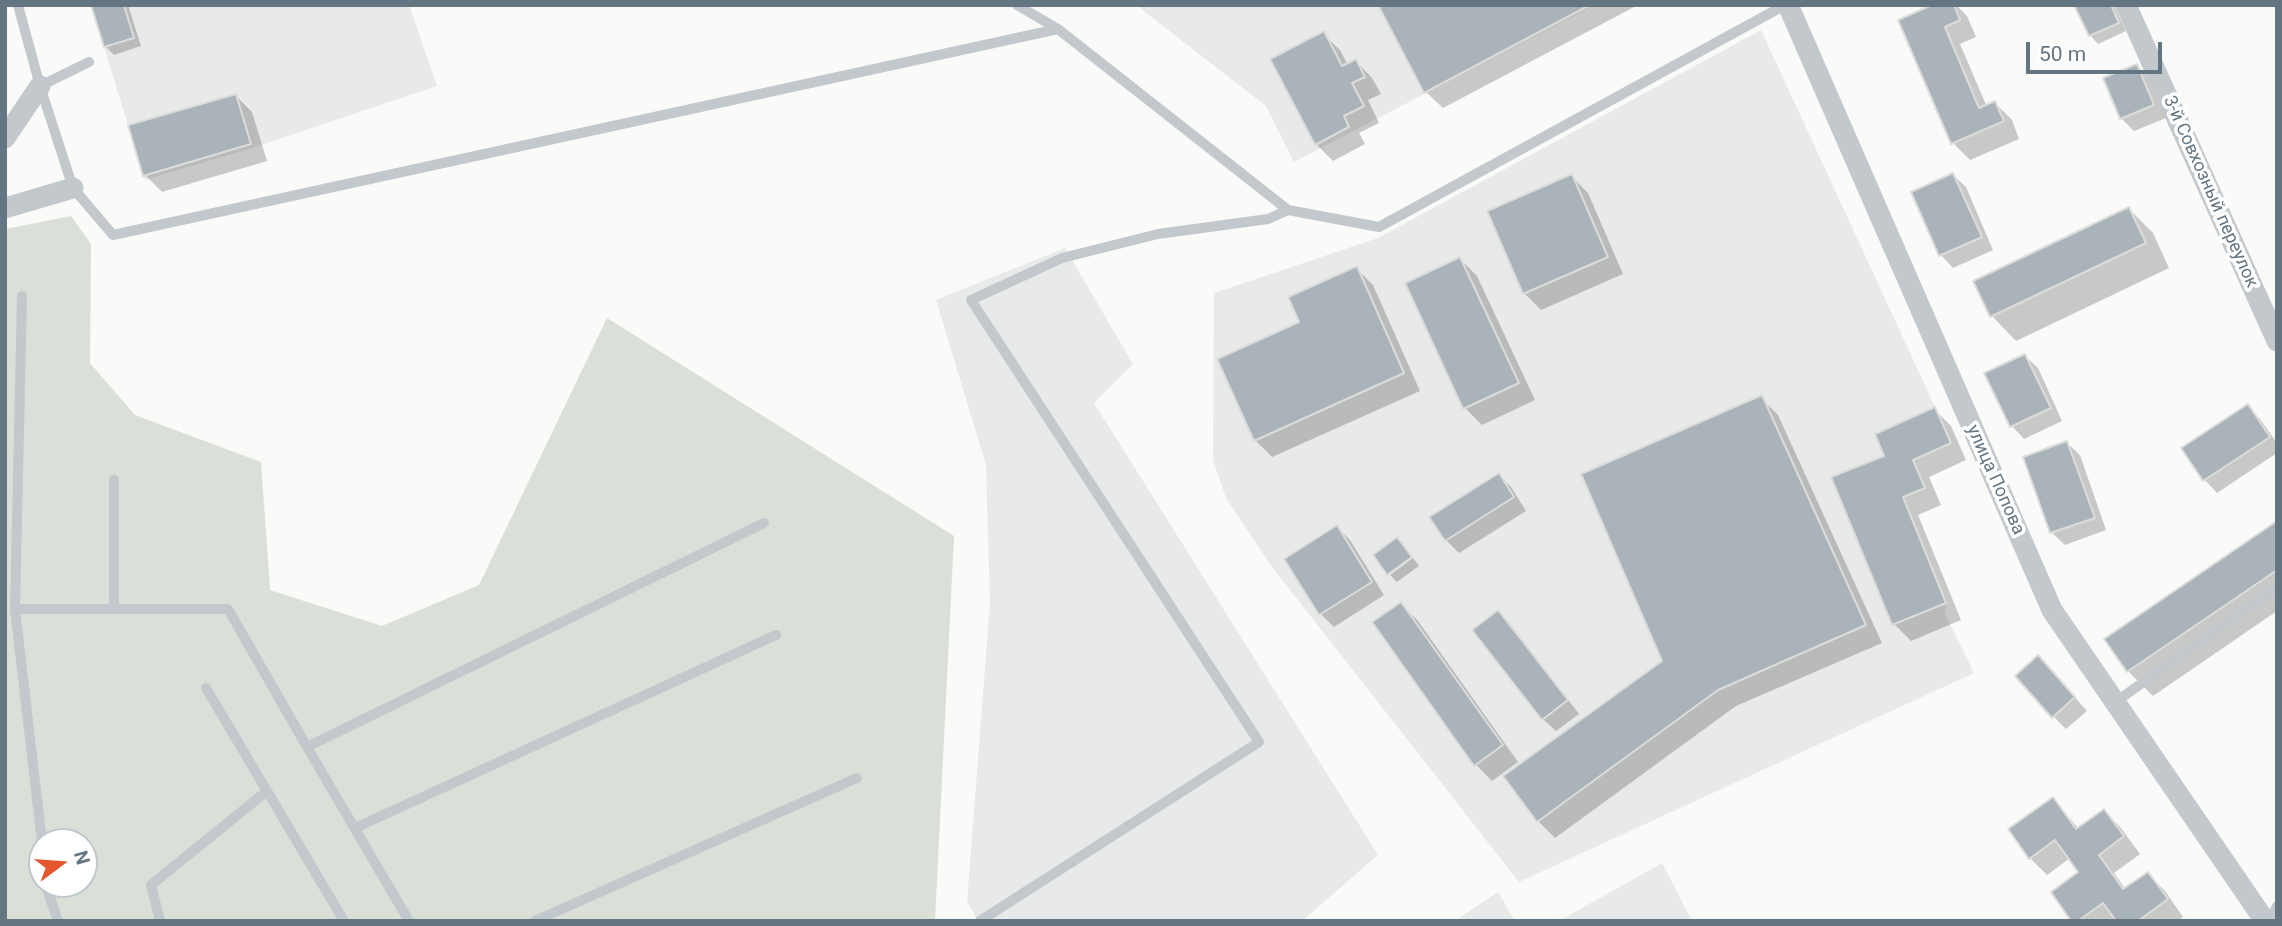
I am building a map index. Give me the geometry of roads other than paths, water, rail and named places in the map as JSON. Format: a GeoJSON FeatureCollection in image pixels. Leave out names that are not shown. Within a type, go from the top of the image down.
{"type":"FeatureCollection","features":[{"type":"Feature","properties":{"kind":"street","name":"улица Попова"},"geometry":{"type":"LineString","coordinates":[[1786,5],[2052,610],[2267,921]]}},
{"type":"Feature","properties":{"kind":"street","name":"3-й Совхозный переулок"},"geometry":{"type":"LineString","coordinates":[[2126,5],[2276,337]]}},
{"type":"Feature","properties":{"kind":"street"},"geometry":{"type":"LineString","coordinates":[[5,138],[40,86]]}},
{"type":"Feature","properties":{"kind":"street"},"geometry":{"type":"LineString","coordinates":[[5,208],[73,188]]}},
{"type":"Feature","properties":{"kind":"lane"},"geometry":{"type":"LineString","coordinates":[[18,5],[40,86],[73,188],[113,234],[1058,29]]}},
{"type":"Feature","properties":{"kind":"lane"},"geometry":{"type":"LineString","coordinates":[[1017,5],[1058,29],[1288,211],[1379,227],[1786,5]]}},
{"type":"Feature","properties":{"kind":"lane"},"geometry":{"type":"LineString","coordinates":[[40,86],[89,62]]}},
{"type":"Feature","properties":{"kind":"lane"},"geometry":{"type":"LineString","coordinates":[[980,921],[1259,742],[971,300],[1062,258],[1158,234],[1268,219],[1288,211]]}},
{"type":"Feature","properties":{"kind":"lane"},"geometry":{"type":"LineString","coordinates":[[22,296],[15,609],[40,828]]}},
{"type":"Feature","properties":{"kind":"lane"},"geometry":{"type":"LineString","coordinates":[[114,480],[114,609]]}},
{"type":"Feature","properties":{"kind":"lane"},"geometry":{"type":"LineString","coordinates":[[307,747],[764,523]]}},
{"type":"Feature","properties":{"kind":"lane"},"geometry":{"type":"LineString","coordinates":[[2114,703],[2277,587]]}},
{"type":"Feature","properties":{"kind":"lane"},"geometry":{"type":"LineString","coordinates":[[15,609],[228,609],[409,921]]}},
{"type":"Feature","properties":{"kind":"lane"},"geometry":{"type":"LineString","coordinates":[[355,828],[776,635]]}},
{"type":"Feature","properties":{"kind":"lane"},"geometry":{"type":"LineString","coordinates":[[206,688],[344,921]]}},
{"type":"Feature","properties":{"kind":"lane"},"geometry":{"type":"LineString","coordinates":[[535,921],[857,778]]}},
{"type":"Feature","properties":{"kind":"lane"},"geometry":{"type":"LineString","coordinates":[[160,921],[151,885],[267,791]]}},
{"type":"Feature","properties":{"kind":"lane"},"geometry":{"type":"LineString","coordinates":[[51,898],[58,921]]}},
{"type":"Feature","properties":{"kind":"lane"},"geometry":{"type":"LineString","coordinates":[[2267,921],[2277,906]]}}]}
